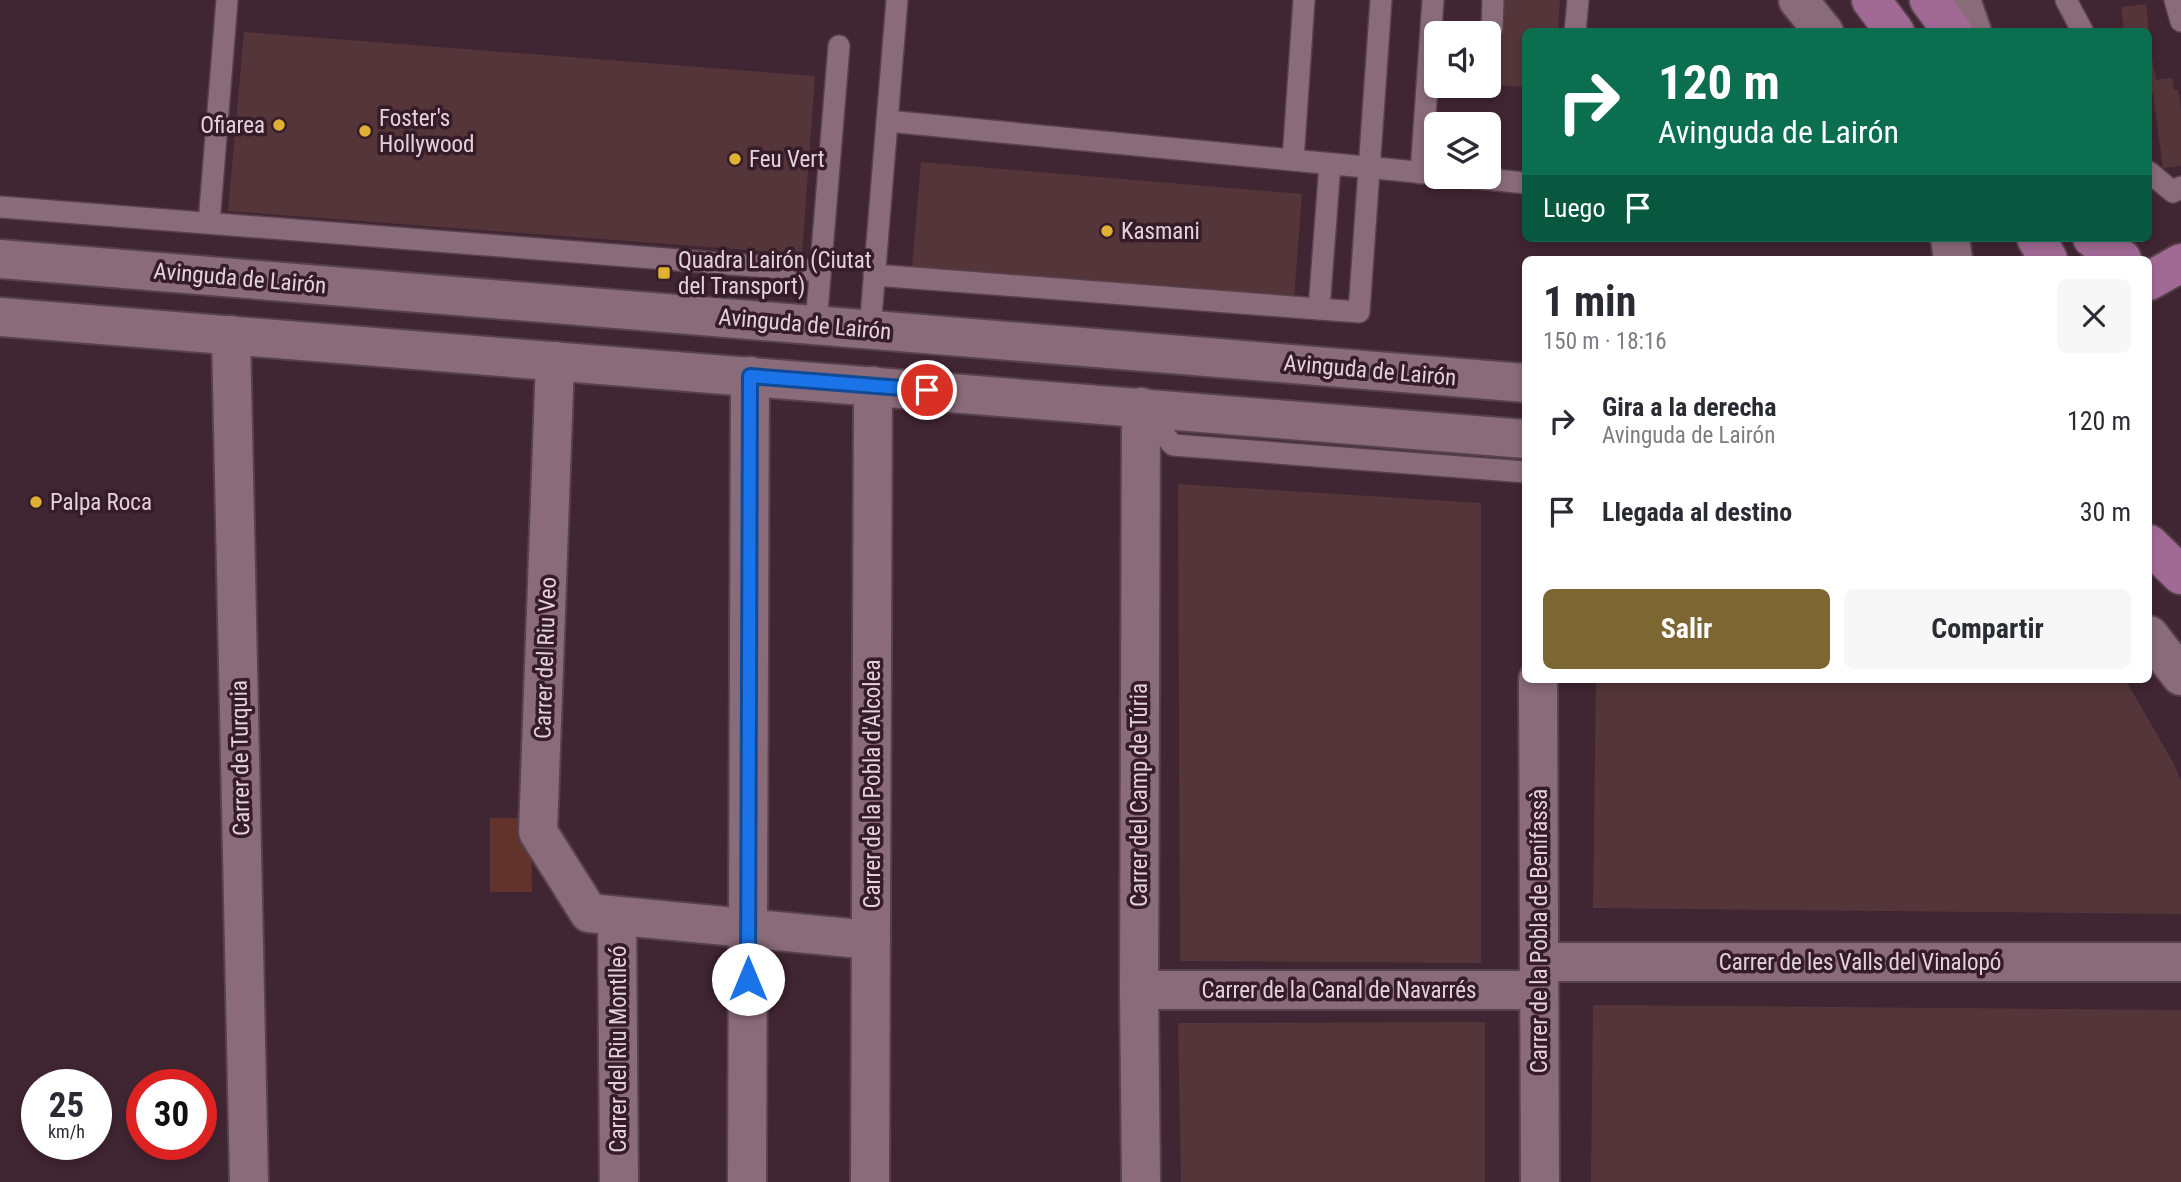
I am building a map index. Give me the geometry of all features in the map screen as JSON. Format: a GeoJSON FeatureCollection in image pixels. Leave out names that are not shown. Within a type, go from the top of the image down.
{"type":"FeatureCollection","features":[{"type":"Feature","properties":{"kind":"main road"},"geometry":{"type":"LineString","coordinates":[[1871,0],[1892,28]]}},
{"type":"Feature","properties":{"kind":"main road"},"geometry":{"type":"LineString","coordinates":[[1929,0],[1951,28]]}},
{"type":"Feature","properties":{"kind":"main road"},"geometry":{"type":"LineString","coordinates":[[2099,242],[2123,256]]}},
{"type":"Feature","properties":{"kind":"main road"},"geometry":{"type":"LineString","coordinates":[[2152,547],[2181,575]]}},
{"type":"Feature","properties":{"kind":"street"},"geometry":{"type":"LineString","coordinates":[[1798,0],[1821,28]]}},
{"type":"Feature","properties":{"kind":"street"},"geometry":{"type":"LineString","coordinates":[[1961,0],[1971,28]]}},
{"type":"Feature","properties":{"kind":"street","name":"Avinguda de Lairón"},"geometry":{"type":"LineString","coordinates":[[0,259],[1522,383]]}},
{"type":"Feature","properties":{"kind":"street"},"geometry":{"type":"LineString","coordinates":[[0,317],[1522,439]]}},
{"type":"Feature","properties":{"kind":"street","name":"Carrer de Turquia"},"geometry":{"type":"LineString","coordinates":[[231,335],[249,1182]]}},
{"type":"Feature","properties":{"kind":"street","name":"Carrer del Riu Veo"},"geometry":{"type":"LineString","coordinates":[[555,360],[538,832],[589,913],[617,916]]}},
{"type":"Feature","properties":{"kind":"street"},"geometry":{"type":"LineString","coordinates":[[747,1182],[750,376]]}},
{"type":"Feature","properties":{"kind":"street","name":"Carrer de la Pobla d'Alcolea"},"geometry":{"type":"LineString","coordinates":[[870,1182],[873,386]]}},
{"type":"Feature","properties":{"kind":"street","name":"Carrer del Camp de Túria"},"geometry":{"type":"LineString","coordinates":[[1141,407],[1139,990],[1142,1182]]}},
{"type":"Feature","properties":{"kind":"street"},"geometry":{"type":"LineString","coordinates":[[2152,639],[2181,676]]}},
{"type":"Feature","properties":{"kind":"street","name":"Carrer de la Pobla de Benifassà"},"geometry":{"type":"LineString","coordinates":[[1538,683],[1540,1182]]}},
{"type":"Feature","properties":{"kind":"street"},"geometry":{"type":"LineString","coordinates":[[617,916],[871,940]]}},
{"type":"Feature","properties":{"kind":"street","name":"Carrer del Riu Montlleó"},"geometry":{"type":"LineString","coordinates":[[617,916],[620,1182]]}},
{"type":"Feature","properties":{"kind":"street","name":"Carrer de les Valls del Vinalopó"},"geometry":{"type":"LineString","coordinates":[[1539,976],[2181,962]]}},
{"type":"Feature","properties":{"kind":"street","name":"Carrer de la Canal de Navarrés"},"geometry":{"type":"LineString","coordinates":[[1139,990],[1539,976]]}},
{"type":"Feature","properties":{"kind":"lane"},"geometry":{"type":"LineString","coordinates":[[209,223],[227,0]]}},
{"type":"Feature","properties":{"kind":"lane"},"geometry":{"type":"LineString","coordinates":[[870,329],[897,0]]}},
{"type":"Feature","properties":{"kind":"lane"},"geometry":{"type":"LineString","coordinates":[[1293,160],[1304,0]]}},
{"type":"Feature","properties":{"kind":"lane"},"geometry":{"type":"LineString","coordinates":[[874,275],[1359,312],[1381,0]]}},
{"type":"Feature","properties":{"kind":"lane"},"geometry":{"type":"LineString","coordinates":[[1433,0],[1433,21]]}},
{"type":"Feature","properties":{"kind":"lane"},"geometry":{"type":"LineString","coordinates":[[1492,21],[1493,0]]}},
{"type":"Feature","properties":{"kind":"lane"},"geometry":{"type":"LineString","coordinates":[[1575,28],[1578,0]]}},
{"type":"Feature","properties":{"kind":"lane"},"geometry":{"type":"LineString","coordinates":[[2066,0],[2081,28]]}},
{"type":"Feature","properties":{"kind":"lane"},"geometry":{"type":"LineString","coordinates":[[2175,0],[2181,21]]}},
{"type":"Feature","properties":{"kind":"lane"},"geometry":{"type":"LineString","coordinates":[[816,324],[839,46]]}},
{"type":"Feature","properties":{"kind":"lane"},"geometry":{"type":"LineString","coordinates":[[887,121],[1424,172]]}},
{"type":"Feature","properties":{"kind":"lane"},"geometry":{"type":"LineString","coordinates":[[1319,309],[1329,164]]}},
{"type":"Feature","properties":{"kind":"lane"},"geometry":{"type":"LineString","coordinates":[[2152,174],[2173,192],[2181,187]]}},
{"type":"Feature","properties":{"kind":"lane"},"geometry":{"type":"LineString","coordinates":[[1501,180],[1522,183]]}},
{"type":"Feature","properties":{"kind":"lane"},"geometry":{"type":"LineString","coordinates":[[0,207],[820,271]]}},
{"type":"Feature","properties":{"kind":"lane"},"geometry":{"type":"LineString","coordinates":[[1141,407],[1173,445],[1522,472]]}},
{"type":"Feature","properties":{"kind":"shaded area"},"geometry":{"type":"Polygon","coordinates":[[[490,818],[531,818],[532,892],[490,892],[490,818]]]}},
{"type":"Feature","properties":{"kind":"building"},"geometry":{"type":"Polygon","coordinates":[[[1502,0],[1560,0],[1558,28],[1522,28],[1522,87],[1501,85],[1502,0]]]}},
{"type":"Feature","properties":{"kind":"building"},"geometry":{"type":"Polygon","coordinates":[[[2146,4],[2149,28],[2124,28],[2121,7],[2146,4]]]}},
{"type":"Feature","properties":{"kind":"building"},"geometry":{"type":"Polygon","coordinates":[[[244,32],[815,76],[802,254],[228,211],[244,32]]]}},
{"type":"Feature","properties":{"kind":"building"},"geometry":{"type":"Polygon","coordinates":[[[2152,58],[2156,80],[2172,78],[2174,90],[2178,90],[2181,110],[2181,166],[2163,168],[2153,93],[2152,58]]]}},
{"type":"Feature","properties":{"kind":"building","name":"Kasmani"},"geometry":{"type":"Polygon","coordinates":[[[921,162],[1302,194],[1294,299],[912,267],[921,162]]]}},
{"type":"Feature","properties":{"kind":"building"},"geometry":{"type":"Polygon","coordinates":[[[1178,484],[1481,503],[1481,963],[1180,961],[1178,484]]]}},
{"type":"Feature","properties":{"kind":"building"},"geometry":{"type":"Polygon","coordinates":[[[1596,683],[2127,683],[2181,781],[2181,914],[1593,908],[1596,683]]]}},
{"type":"Feature","properties":{"kind":"building"},"geometry":{"type":"Polygon","coordinates":[[[1593,1005],[2181,1010],[2181,1182],[1591,1182],[1593,1005]]]}},
{"type":"Feature","properties":{"kind":"building"},"geometry":{"type":"Polygon","coordinates":[[[1485,1022],[1485,1182],[1181,1182],[1178,1023],[1485,1022]]]}},
{"type":"Feature","properties":{"kind":"place","name":"Ofiarea"},"geometry":{"type":"Point","coordinates":[279,125]}},
{"type":"Feature","properties":{"kind":"place","name":"Foster's Hollywood"},"geometry":{"type":"Point","coordinates":[365,131]}},
{"type":"Feature","properties":{"kind":"place","name":"Feu Vert"},"geometry":{"type":"Point","coordinates":[735,159]}},
{"type":"Feature","properties":{"kind":"place","name":"Kasmani"},"geometry":{"type":"Point","coordinates":[1107,231]}},
{"type":"Feature","properties":{"kind":"place","name":"Quadra Lairón (Ciutat del Transport)"},"geometry":{"type":"Point","coordinates":[664,273]}},
{"type":"Feature","properties":{"kind":"place","name":"Palpa Roca"},"geometry":{"type":"Point","coordinates":[36,502]}},
{"type":"Feature","properties":{"kind":"route"},"geometry":{"type":"LineString","coordinates":[[748,979],[750,376],[927,390]]}}]}
